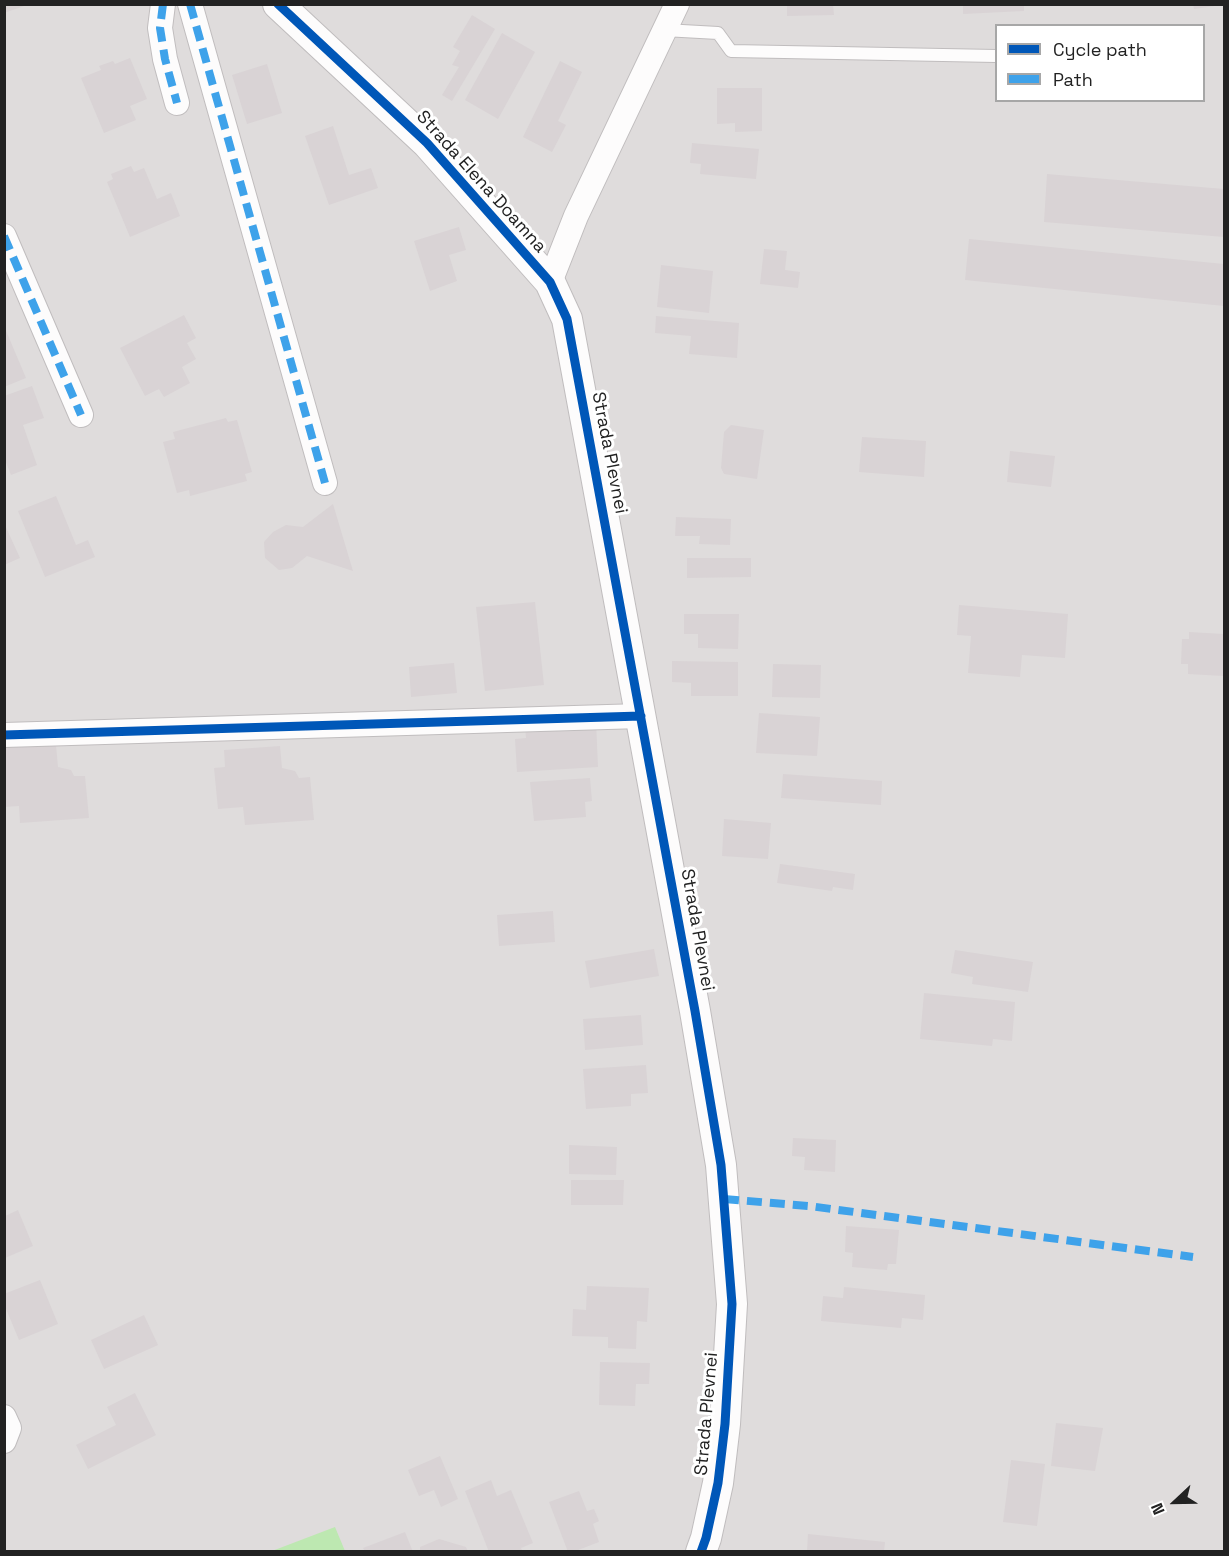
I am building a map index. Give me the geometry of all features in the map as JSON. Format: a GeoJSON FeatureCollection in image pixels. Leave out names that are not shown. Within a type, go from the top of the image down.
{"type":"FeatureCollection","features":[{"type":"Feature","properties":{"kind":"street"},"geometry":{"type":"LineString","coordinates":[[163,4],[160,28],[177,103]]}},
{"type":"Feature","properties":{"kind":"street"},"geometry":{"type":"LineString","coordinates":[[190,4],[325,483]]}},
{"type":"Feature","properties":{"kind":"street","name":"Strada Elena Doamna"},"geometry":{"type":"LineString","coordinates":[[278,4],[427,143],[550,282],[567,319]]}},
{"type":"Feature","properties":{"kind":"street"},"geometry":{"type":"LineString","coordinates":[[550,282],[576,216],[677,4]]}},
{"type":"Feature","properties":{"kind":"street"},"geometry":{"type":"LineString","coordinates":[[4,236],[81,415]]}},
{"type":"Feature","properties":{"kind":"street","name":"Strada Plevnei"},"geometry":{"type":"LineString","coordinates":[[567,319],[695,1011],[719,1153],[732,1304],[725,1424],[718,1483],[701,1551]]}},
{"type":"Feature","properties":{"kind":"street"},"geometry":{"type":"LineString","coordinates":[[4,735],[641,716]]}},
{"type":"Feature","properties":{"kind":"street"},"geometry":{"type":"LineString","coordinates":[[4,1418],[9,1428],[4,1441]]}},
{"type":"Feature","properties":{"kind":"lane"},"geometry":{"type":"LineString","coordinates":[[664,30],[718,33],[730,51],[995,56]]}},
{"type":"Feature","properties":{"kind":"shaded area"},"geometry":{"type":"Polygon","coordinates":[[[5,5],[1224,5],[1224,1551],[5,1551],[5,5]]]}},
{"type":"Feature","properties":{"kind":"green space"},"geometry":{"type":"Polygon","coordinates":[[[335,1527],[345,1551],[272,1551],[335,1527]]]}},
{"type":"Feature","properties":{"kind":"building"},"geometry":{"type":"Polygon","coordinates":[[[4,4],[27,4],[27,5],[4,13],[4,4]]]}},
{"type":"Feature","properties":{"kind":"building"},"geometry":{"type":"Polygon","coordinates":[[[787,4],[833,4],[834,15],[787,16],[787,4]]]}},
{"type":"Feature","properties":{"kind":"building"},"geometry":{"type":"Polygon","coordinates":[[[963,4],[1024,4],[1024,11],[963,14],[963,4]]]}},
{"type":"Feature","properties":{"kind":"building"},"geometry":{"type":"Polygon","coordinates":[[[1193,4],[1215,4],[1215,6],[1194,9],[1193,4]]]}},
{"type":"Feature","properties":{"kind":"building"},"geometry":{"type":"Polygon","coordinates":[[[472,15],[495,29],[452,101],[442,95],[459,67],[452,65],[460,51],[453,47],[472,15]]]}},
{"type":"Feature","properties":{"kind":"building"},"geometry":{"type":"Polygon","coordinates":[[[502,33],[535,52],[498,119],[465,100],[502,33]]]}},
{"type":"Feature","properties":{"kind":"building"},"geometry":{"type":"Polygon","coordinates":[[[130,58],[147,99],[130,106],[136,120],[104,133],[81,78],[101,70],[99,66],[113,61],[115,64],[130,58]]]}},
{"type":"Feature","properties":{"kind":"building"},"geometry":{"type":"Polygon","coordinates":[[[560,61],[582,72],[558,121],[566,125],[552,152],[523,137],[560,61]]]}},
{"type":"Feature","properties":{"kind":"building"},"geometry":{"type":"Polygon","coordinates":[[[267,64],[282,113],[247,124],[232,75],[267,64]]]}},
{"type":"Feature","properties":{"kind":"building"},"geometry":{"type":"Polygon","coordinates":[[[717,88],[762,88],[762,131],[735,132],[735,123],[717,124],[717,88]]]}},
{"type":"Feature","properties":{"kind":"building"},"geometry":{"type":"Polygon","coordinates":[[[333,126],[349,175],[371,168],[378,188],[329,205],[305,136],[333,126]]]}},
{"type":"Feature","properties":{"kind":"building"},"geometry":{"type":"Polygon","coordinates":[[[692,143],[759,149],[756,179],[700,174],[701,164],[690,163],[692,143]]]}},
{"type":"Feature","properties":{"kind":"building"},"geometry":{"type":"Polygon","coordinates":[[[131,166],[134,172],[144,168],[157,199],[171,193],[180,216],[130,237],[107,182],[113,179],[111,174],[131,166]]]}},
{"type":"Feature","properties":{"kind":"building"},"geometry":{"type":"Polygon","coordinates":[[[1047,174],[1224,189],[1224,237],[1044,222],[1047,174]]]}},
{"type":"Feature","properties":{"kind":"building"},"geometry":{"type":"Polygon","coordinates":[[[459,227],[466,250],[449,255],[457,281],[430,291],[414,241],[459,227]]]}},
{"type":"Feature","properties":{"kind":"building"},"geometry":{"type":"Polygon","coordinates":[[[969,239],[1224,264],[1224,306],[965,280],[969,239]]]}},
{"type":"Feature","properties":{"kind":"building"},"geometry":{"type":"Polygon","coordinates":[[[764,249],[787,251],[785,270],[800,272],[798,288],[760,284],[764,249]]]}},
{"type":"Feature","properties":{"kind":"building"},"geometry":{"type":"Polygon","coordinates":[[[661,265],[713,271],[709,313],[657,307],[661,265]]]}},
{"type":"Feature","properties":{"kind":"building"},"geometry":{"type":"Polygon","coordinates":[[[184,315],[196,338],[187,343],[196,359],[182,367],[190,383],[164,397],[159,389],[145,396],[120,348],[184,315]]]}},
{"type":"Feature","properties":{"kind":"building"},"geometry":{"type":"Polygon","coordinates":[[[656,316],[739,323],[737,358],[689,354],[691,336],[655,333],[656,316]]]}},
{"type":"Feature","properties":{"kind":"building"},"geometry":{"type":"Polygon","coordinates":[[[4,326],[26,378],[4,387],[4,326]]]}},
{"type":"Feature","properties":{"kind":"building"},"geometry":{"type":"Polygon","coordinates":[[[32,386],[44,418],[23,425],[37,465],[11,475],[4,457],[4,396],[32,386]]]}},
{"type":"Feature","properties":{"kind":"building"},"geometry":{"type":"Polygon","coordinates":[[[226,418],[228,422],[237,420],[252,472],[245,474],[247,481],[190,496],[189,490],[177,493],[163,442],[175,439],[173,432],[226,418]]]}},
{"type":"Feature","properties":{"kind":"building"},"geometry":{"type":"Polygon","coordinates":[[[731,425],[764,430],[757,479],[724,474],[721,468],[724,432],[731,425]]]}},
{"type":"Feature","properties":{"kind":"building"},"geometry":{"type":"Polygon","coordinates":[[[862,437],[926,441],[924,477],[859,472],[862,437]]]}},
{"type":"Feature","properties":{"kind":"building"},"geometry":{"type":"Polygon","coordinates":[[[1010,451],[1055,456],[1051,487],[1007,482],[1010,451]]]}},
{"type":"Feature","properties":{"kind":"building"},"geometry":{"type":"Polygon","coordinates":[[[56,496],[76,545],[88,540],[95,557],[45,577],[18,511],[56,496]]]}},
{"type":"Feature","properties":{"kind":"building"},"geometry":{"type":"Polygon","coordinates":[[[333,504],[353,571],[307,556],[292,568],[279,570],[265,558],[264,542],[273,532],[286,525],[303,527],[333,504]]]}},
{"type":"Feature","properties":{"kind":"building"},"geometry":{"type":"Polygon","coordinates":[[[676,517],[731,519],[730,545],[699,544],[700,536],[675,536],[676,517]]]}},
{"type":"Feature","properties":{"kind":"building"},"geometry":{"type":"Polygon","coordinates":[[[4,523],[20,558],[4,565],[4,523]]]}},
{"type":"Feature","properties":{"kind":"building"},"geometry":{"type":"Polygon","coordinates":[[[687,558],[751,558],[751,577],[687,578],[687,558]]]}},
{"type":"Feature","properties":{"kind":"building"},"geometry":{"type":"Polygon","coordinates":[[[535,602],[544,685],[485,691],[476,607],[535,602]]]}},
{"type":"Feature","properties":{"kind":"building"},"geometry":{"type":"Polygon","coordinates":[[[959,605],[1068,614],[1065,658],[1022,655],[1020,677],[968,673],[971,636],[957,635],[959,605]]]}},
{"type":"Feature","properties":{"kind":"building"},"geometry":{"type":"Polygon","coordinates":[[[684,614],[739,614],[738,649],[698,648],[698,634],[684,634],[684,614]]]}},
{"type":"Feature","properties":{"kind":"building"},"geometry":{"type":"Polygon","coordinates":[[[1189,632],[1224,634],[1224,676],[1188,674],[1188,664],[1181,664],[1182,639],[1189,639],[1189,632]]]}},
{"type":"Feature","properties":{"kind":"building"},"geometry":{"type":"Polygon","coordinates":[[[672,661],[738,662],[738,696],[691,696],[691,683],[672,682],[672,661]]]}},
{"type":"Feature","properties":{"kind":"building"},"geometry":{"type":"Polygon","coordinates":[[[454,663],[457,693],[411,697],[409,667],[454,663]]]}},
{"type":"Feature","properties":{"kind":"building"},"geometry":{"type":"Polygon","coordinates":[[[773,664],[821,665],[820,698],[772,697],[773,664]]]}},
{"type":"Feature","properties":{"kind":"building"},"geometry":{"type":"Polygon","coordinates":[[[759,713],[820,717],[817,756],[756,753],[759,713]]]}},
{"type":"Feature","properties":{"kind":"building"},"geometry":{"type":"Polygon","coordinates":[[[596,721],[598,767],[517,772],[515,739],[526,738],[525,726],[596,721]]]}},
{"type":"Feature","properties":{"kind":"building"},"geometry":{"type":"Polygon","coordinates":[[[56,745],[58,767],[71,770],[74,776],[85,776],[89,818],[20,823],[19,806],[4,807],[4,748],[56,745]]]}},
{"type":"Feature","properties":{"kind":"building"},"geometry":{"type":"Polygon","coordinates":[[[280,746],[282,768],[295,771],[299,778],[310,777],[314,820],[245,825],[243,807],[218,809],[214,768],[225,767],[224,750],[280,746]]]}},
{"type":"Feature","properties":{"kind":"building"},"geometry":{"type":"Polygon","coordinates":[[[783,774],[882,781],[881,805],[781,798],[783,774]]]}},
{"type":"Feature","properties":{"kind":"building"},"geometry":{"type":"Polygon","coordinates":[[[590,778],[592,801],[585,802],[586,817],[534,821],[530,782],[590,778]]]}},
{"type":"Feature","properties":{"kind":"building"},"geometry":{"type":"Polygon","coordinates":[[[724,819],[771,823],[768,859],[722,856],[724,819]]]}},
{"type":"Feature","properties":{"kind":"building"},"geometry":{"type":"Polygon","coordinates":[[[780,864],[855,874],[853,890],[833,887],[832,891],[777,883],[780,864]]]}},
{"type":"Feature","properties":{"kind":"building"},"geometry":{"type":"Polygon","coordinates":[[[553,911],[555,942],[499,946],[497,915],[553,911]]]}},
{"type":"Feature","properties":{"kind":"building"},"geometry":{"type":"Polygon","coordinates":[[[654,949],[659,976],[590,988],[585,961],[654,949]]]}},
{"type":"Feature","properties":{"kind":"building"},"geometry":{"type":"Polygon","coordinates":[[[955,950],[1033,962],[1028,992],[972,984],[973,977],[951,973],[955,950]]]}},
{"type":"Feature","properties":{"kind":"building"},"geometry":{"type":"Polygon","coordinates":[[[924,993],[1015,1002],[1012,1041],[993,1039],[992,1046],[920,1039],[924,993]]]}},
{"type":"Feature","properties":{"kind":"building"},"geometry":{"type":"Polygon","coordinates":[[[641,1015],[643,1045],[585,1050],[583,1019],[641,1015]]]}},
{"type":"Feature","properties":{"kind":"building"},"geometry":{"type":"Polygon","coordinates":[[[646,1065],[648,1093],[631,1094],[631,1106],[586,1109],[583,1069],[646,1065]]]}},
{"type":"Feature","properties":{"kind":"building"},"geometry":{"type":"Polygon","coordinates":[[[793,1138],[836,1140],[835,1172],[804,1170],[805,1157],[792,1156],[793,1138]]]}},
{"type":"Feature","properties":{"kind":"building"},"geometry":{"type":"Polygon","coordinates":[[[569,1145],[617,1147],[616,1175],[569,1174],[569,1145]]]}},
{"type":"Feature","properties":{"kind":"building"},"geometry":{"type":"Polygon","coordinates":[[[571,1180],[624,1180],[623,1205],[571,1205],[571,1180]]]}},
{"type":"Feature","properties":{"kind":"building"},"geometry":{"type":"Polygon","coordinates":[[[18,1210],[33,1246],[5,1258],[5,1216],[18,1210]]]}},
{"type":"Feature","properties":{"kind":"building"},"geometry":{"type":"Polygon","coordinates":[[[846,1226],[899,1230],[896,1264],[888,1264],[887,1270],[852,1267],[853,1253],[845,1252],[846,1226]]]}},
{"type":"Feature","properties":{"kind":"building"},"geometry":{"type":"Polygon","coordinates":[[[40,1280],[58,1324],[19,1340],[4,1304],[4,1294],[40,1280]]]}},
{"type":"Feature","properties":{"kind":"building"},"geometry":{"type":"Polygon","coordinates":[[[587,1286],[649,1288],[647,1322],[637,1321],[636,1349],[608,1348],[608,1337],[572,1336],[573,1309],[586,1310],[587,1286]]]}},
{"type":"Feature","properties":{"kind":"building"},"geometry":{"type":"Polygon","coordinates":[[[844,1287],[925,1295],[923,1320],[902,1318],[901,1328],[821,1321],[823,1296],[843,1298],[844,1287]]]}},
{"type":"Feature","properties":{"kind":"building"},"geometry":{"type":"Polygon","coordinates":[[[144,1315],[158,1345],[104,1369],[91,1340],[144,1315]]]}},
{"type":"Feature","properties":{"kind":"building"},"geometry":{"type":"Polygon","coordinates":[[[600,1362],[650,1363],[649,1384],[636,1384],[635,1406],[599,1405],[600,1362]]]}},
{"type":"Feature","properties":{"kind":"building"},"geometry":{"type":"Polygon","coordinates":[[[135,1393],[156,1435],[88,1469],[76,1445],[116,1425],[107,1407],[135,1393]]]}},
{"type":"Feature","properties":{"kind":"building"},"geometry":{"type":"Polygon","coordinates":[[[1056,1423],[1103,1428],[1095,1471],[1051,1466],[1056,1423]]]}},
{"type":"Feature","properties":{"kind":"building"},"geometry":{"type":"Polygon","coordinates":[[[440,1456],[458,1499],[441,1507],[434,1490],[419,1496],[408,1470],[440,1456]]]}},
{"type":"Feature","properties":{"kind":"building"},"geometry":{"type":"Polygon","coordinates":[[[1011,1460],[1045,1464],[1037,1526],[1003,1522],[1011,1460]]]}},
{"type":"Feature","properties":{"kind":"building"},"geometry":{"type":"Polygon","coordinates":[[[491,1480],[497,1496],[511,1490],[533,1543],[521,1548],[523,1552],[489,1552],[465,1491],[491,1480]]]}},
{"type":"Feature","properties":{"kind":"building"},"geometry":{"type":"Polygon","coordinates":[[[579,1491],[587,1511],[594,1509],[599,1521],[593,1524],[599,1542],[568,1552],[549,1502],[579,1491]]]}},
{"type":"Feature","properties":{"kind":"building"},"geometry":{"type":"Polygon","coordinates":[[[405,1532],[413,1552],[365,1552],[363,1548],[405,1532]]]}},
{"type":"Feature","properties":{"kind":"building"},"geometry":{"type":"Polygon","coordinates":[[[808,1534],[885,1542],[884,1552],[807,1552],[808,1534]]]}},
{"type":"Feature","properties":{"kind":"building"},"geometry":{"type":"Polygon","coordinates":[[[439,1539],[466,1547],[468,1552],[420,1552],[420,1547],[439,1539]]]}},
{"type":"Feature","properties":{"kind":"marked path"},"geometry":{"type":"LineString","coordinates":[[163,4],[160,28],[165,59],[177,103]]}},
{"type":"Feature","properties":{"kind":"marked path"},"geometry":{"type":"LineString","coordinates":[[190,4],[325,483]]}},
{"type":"Feature","properties":{"kind":"marked path"},"geometry":{"type":"LineString","coordinates":[[4,236],[81,415]]}},
{"type":"Feature","properties":{"kind":"marked path"},"geometry":{"type":"LineString","coordinates":[[724,1199],[809,1206],[1193,1257]]}},
{"type":"Feature","properties":{"kind":"cycle path"},"geometry":{"type":"LineString","coordinates":[[278,4],[427,143],[550,282],[567,319],[695,1011],[721,1165],[732,1304],[725,1424],[718,1483],[701,1552]]}},
{"type":"Feature","properties":{"kind":"cycle path"},"geometry":{"type":"LineString","coordinates":[[4,735],[641,716]]}}]}
